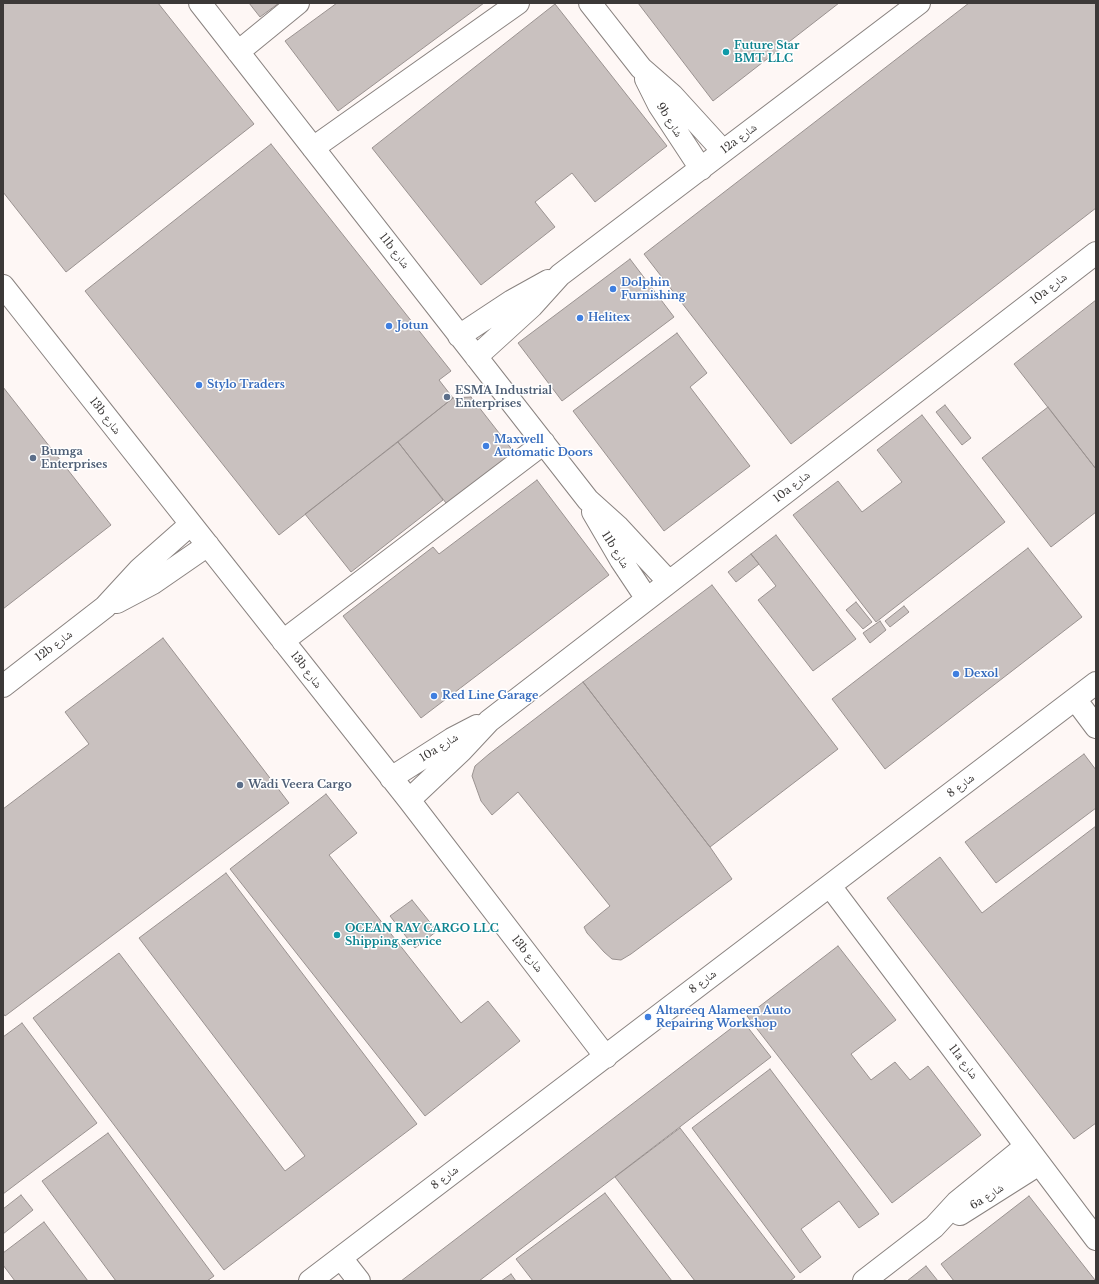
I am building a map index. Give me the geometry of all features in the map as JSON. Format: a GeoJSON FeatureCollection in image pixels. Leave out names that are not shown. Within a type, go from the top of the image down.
{"type":"FeatureCollection","features":[{"type":"Feature","properties":{"kind":"street","name":"11b شارع"},"geometry":{"type":"LineString","coordinates":[[200,3],[588,500],[618,527],[669,582]]}},
{"type":"Feature","properties":{"kind":"street"},"geometry":{"type":"LineString","coordinates":[[238,52],[298,3]]}},
{"type":"Feature","properties":{"kind":"street"},"geometry":{"type":"LineString","coordinates":[[313,148],[518,3]]}},
{"type":"Feature","properties":{"kind":"street","name":"9b شارع"},"geometry":{"type":"LineString","coordinates":[[590,3],[641,68],[672,96],[723,151]]}},
{"type":"Feature","properties":{"kind":"street","name":"12a شارع"},"geometry":{"type":"LineString","coordinates":[[476,358],[532,306],[560,276],[919,3]]}},
{"type":"Feature","properties":{"kind":"street","name":"9b شارع"},"geometry":{"type":"LineString","coordinates":[[641,68],[659,105],[701,169]]}},
{"type":"Feature","properties":{"kind":"street","name":"10a شارع"},"geometry":{"type":"LineString","coordinates":[[409,800],[461,751],[489,721],[1096,253]]}},
{"type":"Feature","properties":{"kind":"street","name":"12a شارع"},"geometry":{"type":"LineString","coordinates":[[460,336],[523,294],[560,276]]}},
{"type":"Feature","properties":{"kind":"street","name":"13b شارع"},"geometry":{"type":"LineString","coordinates":[[3,286],[409,800],[606,1057]]}},
{"type":"Feature","properties":{"kind":"street"},"geometry":{"type":"LineString","coordinates":[[283,641],[544,443]]}},
{"type":"Feature","properties":{"kind":"street","name":"11b شارع"},"geometry":{"type":"LineString","coordinates":[[588,500],[606,536],[647,599]]}},
{"type":"Feature","properties":{"kind":"street","name":"12b شارع"},"geometry":{"type":"LineString","coordinates":[[3,686],[105,607],[140,570],[191,524]]}},
{"type":"Feature","properties":{"kind":"street","name":"12b شارع"},"geometry":{"type":"LineString","coordinates":[[105,607],[152,583],[208,545]]}},
{"type":"Feature","properties":{"kind":"street","name":"شارع 8"},"geometry":{"type":"LineString","coordinates":[[310,1281],[1096,683]]}},
{"type":"Feature","properties":{"kind":"street"},"geometry":{"type":"LineString","coordinates":[[1075,699],[1096,727]]}},
{"type":"Feature","properties":{"kind":"street","name":"10a شارع"},"geometry":{"type":"LineString","coordinates":[[391,778],[452,739],[489,721]]}},
{"type":"Feature","properties":{"kind":"street","name":"11a شارع"},"geometry":{"type":"LineString","coordinates":[[830,886],[1096,1239]]}},
{"type":"Feature","properties":{"kind":"street","name":"6a شارع"},"geometry":{"type":"LineString","coordinates":[[864,1281],[934,1227],[957,1202],[1026,1146]]}},
{"type":"Feature","properties":{"kind":"street","name":"6a شارع"},"geometry":{"type":"LineString","coordinates":[[934,1227],[969,1209],[1039,1164]]}},
{"type":"Feature","properties":{"kind":"street"},"geometry":{"type":"LineString","coordinates":[[341,1258],[358,1281]]}},
{"type":"Feature","properties":{"kind":"building"},"geometry":{"type":"Polygon","coordinates":[[[3,3],[158,3],[254,124],[66,272],[3,192],[3,3]]]}},
{"type":"Feature","properties":{"kind":"building"},"geometry":{"type":"Polygon","coordinates":[[[249,3],[279,3],[260,17],[249,3]]]}},
{"type":"Feature","properties":{"kind":"building"},"geometry":{"type":"Polygon","coordinates":[[[337,3],[484,3],[338,111],[285,41],[337,3]]]}},
{"type":"Feature","properties":{"kind":"building","name":"Future Star BMT LLC"},"geometry":{"type":"Polygon","coordinates":[[[638,3],[839,3],[713,101],[638,3]]]}},
{"type":"Feature","properties":{"kind":"building"},"geometry":{"type":"Polygon","coordinates":[[[969,3],[1096,3],[1096,208],[791,444],[644,254],[969,3]]]}},
{"type":"Feature","properties":{"kind":"building"},"geometry":{"type":"Polygon","coordinates":[[[555,4],[667,146],[595,202],[572,173],[535,202],[555,227],[481,285],[372,148],[555,4]]]}},
{"type":"Feature","properties":{"kind":"building"},"geometry":{"type":"Polygon","coordinates":[[[271,144],[451,371],[439,380],[453,398],[279,535],[85,291],[271,144]]]}},
{"type":"Feature","properties":{"kind":"building"},"geometry":{"type":"Polygon","coordinates":[[[630,259],[674,317],[562,401],[518,343],[630,259]]]}},
{"type":"Feature","properties":{"kind":"building"},"geometry":{"type":"Polygon","coordinates":[[[1096,300],[1096,469],[1014,364],[1096,300]]]}},
{"type":"Feature","properties":{"kind":"building"},"geometry":{"type":"Polygon","coordinates":[[[677,333],[707,373],[690,387],[750,466],[664,531],[573,411],[677,333]]]}},
{"type":"Feature","properties":{"kind":"building"},"geometry":{"type":"Polygon","coordinates":[[[3,387],[111,525],[3,609],[3,387]]]}},
{"type":"Feature","properties":{"kind":"building"},"geometry":{"type":"Polygon","coordinates":[[[471,397],[517,456],[450,508],[398,442],[453,398],[471,397]]]}},
{"type":"Feature","properties":{"kind":"building"},"geometry":{"type":"Polygon","coordinates":[[[945,405],[971,438],[962,445],[936,412],[945,405]]]}},
{"type":"Feature","properties":{"kind":"building"},"geometry":{"type":"Polygon","coordinates":[[[1048,407],[1096,469],[1096,512],[1051,547],[982,458],[1048,407]]]}},
{"type":"Feature","properties":{"kind":"building"},"geometry":{"type":"Polygon","coordinates":[[[922,415],[1005,522],[876,622],[793,515],[838,481],[862,512],[902,482],[877,450],[922,415]]]}},
{"type":"Feature","properties":{"kind":"building"},"geometry":{"type":"Polygon","coordinates":[[[398,442],[443,500],[351,572],[305,514],[398,442]]]}},
{"type":"Feature","properties":{"kind":"building"},"geometry":{"type":"Polygon","coordinates":[[[537,480],[609,575],[421,718],[343,616],[433,547],[439,554],[537,480]]]}},
{"type":"Feature","properties":{"kind":"building"},"geometry":{"type":"Polygon","coordinates":[[[776,535],[856,639],[813,671],[758,600],[776,586],[751,554],[776,535]]]}},
{"type":"Feature","properties":{"kind":"building"},"geometry":{"type":"Polygon","coordinates":[[[1028,548],[1082,617],[885,769],[832,699],[1028,548]]]}},
{"type":"Feature","properties":{"kind":"building"},"geometry":{"type":"Polygon","coordinates":[[[751,554],[759,564],[736,582],[728,572],[751,554]]]}},
{"type":"Feature","properties":{"kind":"building"},"geometry":{"type":"Polygon","coordinates":[[[712,585],[838,749],[710,847],[583,682],[712,585]]]}},
{"type":"Feature","properties":{"kind":"building"},"geometry":{"type":"Polygon","coordinates":[[[856,602],[872,622],[863,629],[846,610],[856,602]]]}},
{"type":"Feature","properties":{"kind":"building"},"geometry":{"type":"Polygon","coordinates":[[[904,606],[909,612],[890,627],[885,621],[904,606]]]}},
{"type":"Feature","properties":{"kind":"building"},"geometry":{"type":"Polygon","coordinates":[[[880,621],[886,630],[870,643],[863,633],[880,621]]]}},
{"type":"Feature","properties":{"kind":"building"},"geometry":{"type":"Polygon","coordinates":[[[163,638],[289,803],[5,1016],[3,1013],[3,809],[89,744],[65,712],[163,638]]]}},
{"type":"Feature","properties":{"kind":"building"},"geometry":{"type":"Polygon","coordinates":[[[583,682],[710,847],[732,879],[621,960],[612,959],[604,952],[587,933],[584,927],[610,906],[518,792],[492,815],[481,801],[472,776],[475,766],[489,754],[583,682]]]}},
{"type":"Feature","properties":{"kind":"building"},"geometry":{"type":"Polygon","coordinates":[[[1084,754],[1096,770],[1096,808],[996,883],[965,842],[1084,754]]]}},
{"type":"Feature","properties":{"kind":"building","name":"OCEAN RAY CARGO LLC Shipping service"},"geometry":{"type":"Polygon","coordinates":[[[326,794],[357,833],[329,855],[461,1023],[488,1001],[520,1041],[425,1116],[230,869],[326,794]]]}},
{"type":"Feature","properties":{"kind":"building"},"geometry":{"type":"Polygon","coordinates":[[[1096,826],[1096,1123],[1074,1139],[887,898],[940,857],[982,913],[1096,826]]]}},
{"type":"Feature","properties":{"kind":"building"},"geometry":{"type":"Polygon","coordinates":[[[226,873],[417,1124],[224,1270],[33,1018],[119,953],[285,1171],[305,1156],[139,938],[226,873]]]}},
{"type":"Feature","properties":{"kind":"building"},"geometry":{"type":"Polygon","coordinates":[[[412,900],[437,931],[415,948],[390,916],[412,900]]]}},
{"type":"Feature","properties":{"kind":"building"},"geometry":{"type":"Polygon","coordinates":[[[838,946],[896,1020],[851,1054],[871,1080],[895,1062],[910,1080],[928,1066],[981,1135],[892,1203],[747,1016],[838,946]]]}},
{"type":"Feature","properties":{"kind":"building"},"geometry":{"type":"Polygon","coordinates":[[[742,1020],[771,1057],[479,1281],[401,1281],[742,1020]]]}},
{"type":"Feature","properties":{"kind":"building"},"geometry":{"type":"Polygon","coordinates":[[[22,1023],[97,1123],[3,1194],[3,1037],[22,1023]]]}},
{"type":"Feature","properties":{"kind":"building"},"geometry":{"type":"Polygon","coordinates":[[[770,1069],[879,1214],[859,1228],[839,1201],[801,1229],[821,1257],[800,1273],[692,1128],[770,1069]]]}},
{"type":"Feature","properties":{"kind":"building"},"geometry":{"type":"Polygon","coordinates":[[[680,1128],[795,1277],[790,1281],[695,1281],[615,1177],[680,1128]]]}},
{"type":"Feature","properties":{"kind":"building"},"geometry":{"type":"Polygon","coordinates":[[[108,1133],[214,1276],[207,1281],[116,1281],[42,1181],[108,1133]]]}},
{"type":"Feature","properties":{"kind":"building"},"geometry":{"type":"Polygon","coordinates":[[[605,1193],[672,1281],[533,1281],[516,1259],[605,1193]]]}},
{"type":"Feature","properties":{"kind":"building"},"geometry":{"type":"Polygon","coordinates":[[[21,1195],[33,1210],[3,1234],[3,1209],[21,1195]]]}},
{"type":"Feature","properties":{"kind":"building"},"geometry":{"type":"Polygon","coordinates":[[[1029,1196],[1095,1280],[954,1281],[941,1264],[1029,1196]]]}},
{"type":"Feature","properties":{"kind":"building"},"geometry":{"type":"Polygon","coordinates":[[[44,1222],[88,1281],[15,1281],[3,1265],[3,1253],[44,1222]]]}},
{"type":"Feature","properties":{"kind":"building"},"geometry":{"type":"Polygon","coordinates":[[[926,1266],[938,1281],[907,1281],[926,1266]]]}},
{"type":"Feature","properties":{"kind":"building"},"geometry":{"type":"Polygon","coordinates":[[[511,1274],[516,1281],[501,1281],[511,1274]]]}},
{"type":"Feature","properties":{"kind":"place","name":"Future Star BMT LLC"},"geometry":{"type":"Point","coordinates":[726,52]}},
{"type":"Feature","properties":{"kind":"place","name":"Dolphin Furnishing"},"geometry":{"type":"Point","coordinates":[613,289]}},
{"type":"Feature","properties":{"kind":"place","name":"Helitex"},"geometry":{"type":"Point","coordinates":[580,318]}},
{"type":"Feature","properties":{"kind":"place","name":"Jotun"},"geometry":{"type":"Point","coordinates":[389,326]}},
{"type":"Feature","properties":{"kind":"place","name":"Stylo Traders"},"geometry":{"type":"Point","coordinates":[199,385]}},
{"type":"Feature","properties":{"kind":"place","name":"ESMA Industrial Enterprises"},"geometry":{"type":"Point","coordinates":[447,397]}},
{"type":"Feature","properties":{"kind":"place","name":"Maxwell Automatic Doors"},"geometry":{"type":"Point","coordinates":[486,446]}},
{"type":"Feature","properties":{"kind":"place","name":"Bumga Enterprises"},"geometry":{"type":"Point","coordinates":[33,458]}},
{"type":"Feature","properties":{"kind":"place","name":"Dexol"},"geometry":{"type":"Point","coordinates":[956,674]}},
{"type":"Feature","properties":{"kind":"place","name":"Red Line Garage"},"geometry":{"type":"Point","coordinates":[434,696]}},
{"type":"Feature","properties":{"kind":"place","name":"Wadi Veera Cargo"},"geometry":{"type":"Point","coordinates":[240,785]}},
{"type":"Feature","properties":{"kind":"place","name":"OCEAN RAY CARGO LLC Shipping service"},"geometry":{"type":"Point","coordinates":[337,935]}},
{"type":"Feature","properties":{"kind":"place","name":"Altareeq Alameen Auto Repairing Workshop"},"geometry":{"type":"Point","coordinates":[648,1017]}}]}
